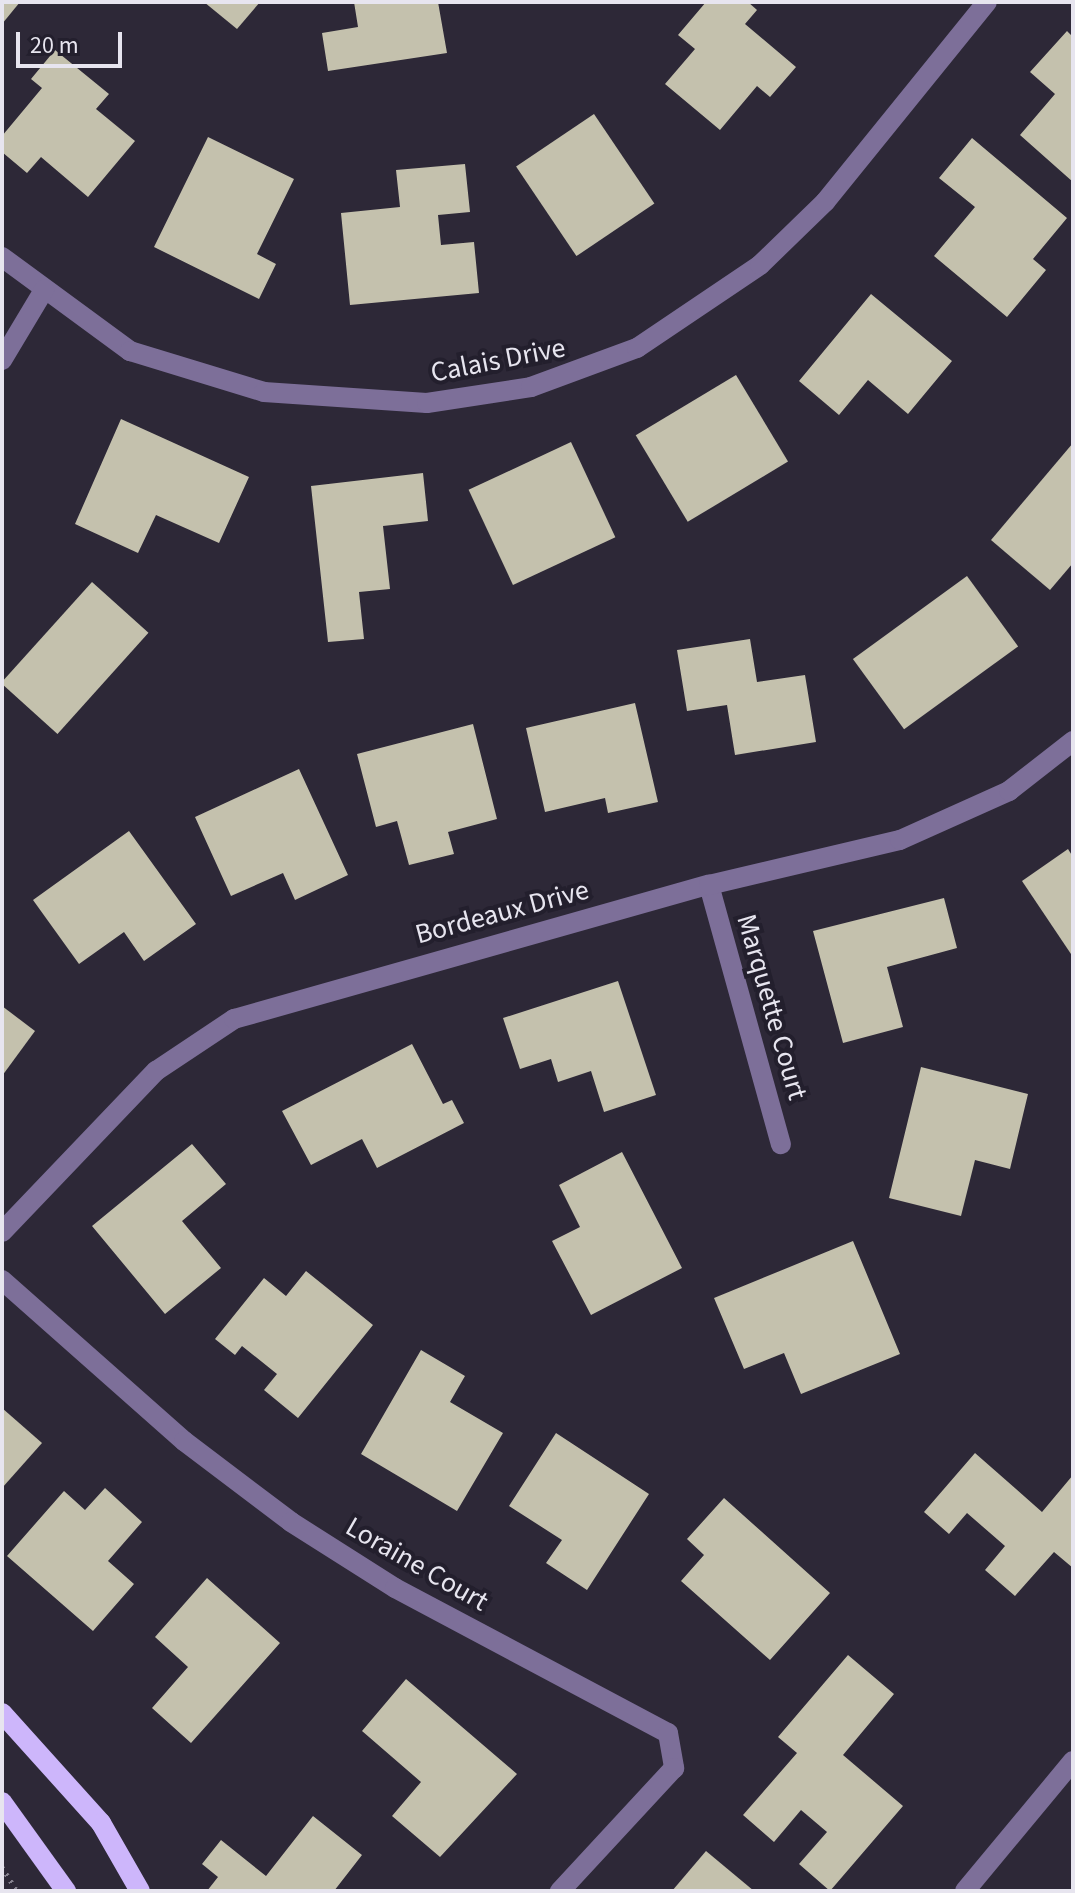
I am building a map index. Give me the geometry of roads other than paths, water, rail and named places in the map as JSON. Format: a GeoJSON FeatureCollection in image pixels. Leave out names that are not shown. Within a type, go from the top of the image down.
{"type":"FeatureCollection","features":[{"type":"Feature","properties":{"kind":"main road"},"geometry":{"type":"LineString","coordinates":[[2,1713],[101,1823],[140,1891]]}},
{"type":"Feature","properties":{"kind":"main road"},"geometry":{"type":"LineString","coordinates":[[2,1802],[66,1891]]}},
{"type":"Feature","properties":{"kind":"street","name":"Calais Drive"},"geometry":{"type":"LineString","coordinates":[[2,257],[130,351],[264,392],[427,403],[588,371],[704,309],[760,265],[825,202],[987,2]]}},
{"type":"Feature","properties":{"kind":"street"},"geometry":{"type":"LineString","coordinates":[[2,360],[44,290]]}},
{"type":"Feature","properties":{"kind":"street","name":"Bordeaux Drive"},"geometry":{"type":"LineString","coordinates":[[2,1232],[156,1071],[234,1019],[709,885],[900,840],[1009,791],[1073,741]]}},
{"type":"Feature","properties":{"kind":"street","name":"Marquette Court"},"geometry":{"type":"LineString","coordinates":[[709,885],[781,1144]]}},
{"type":"Feature","properties":{"kind":"street","name":"Loraine Court"},"geometry":{"type":"LineString","coordinates":[[2,1280],[184,1441],[291,1522],[395,1588],[668,1733],[674,1768],[560,1891]]}},
{"type":"Feature","properties":{"kind":"street"},"geometry":{"type":"LineString","coordinates":[[965,1891],[1073,1761]]}}]}
